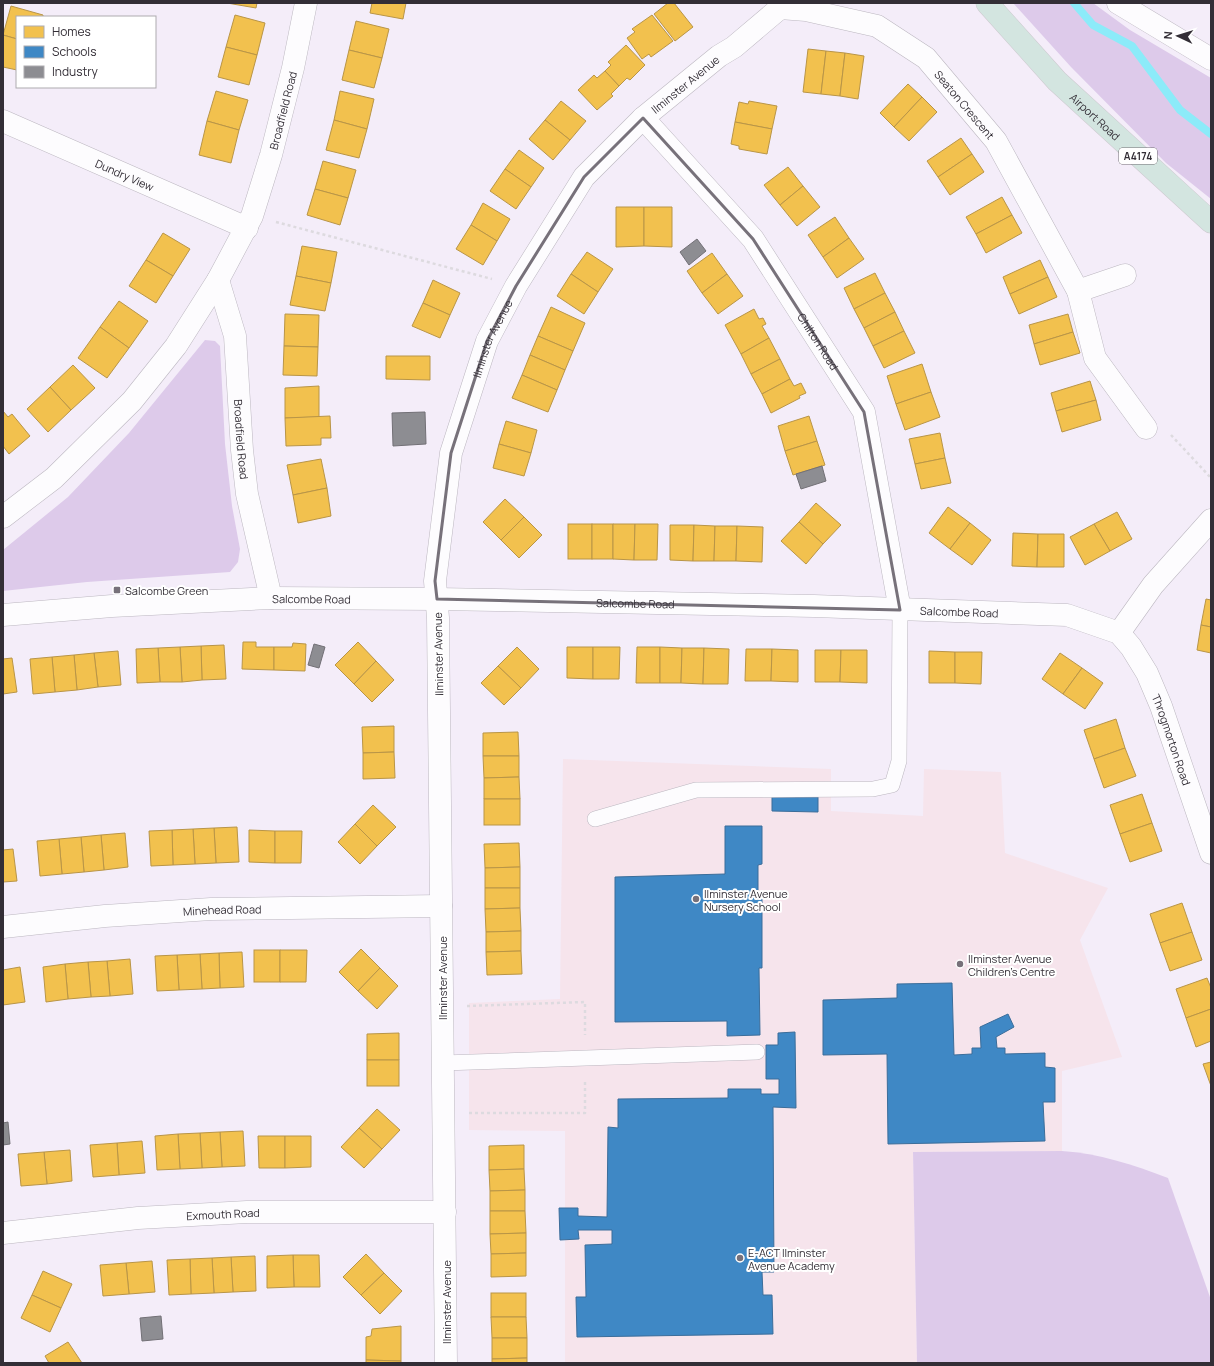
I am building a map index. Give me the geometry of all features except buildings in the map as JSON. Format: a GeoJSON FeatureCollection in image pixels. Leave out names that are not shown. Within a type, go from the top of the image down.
{"type":"FeatureCollection","features":[{"type":"Feature","properties":{"kind":"highway","name":"Airport Road"},"geometry":{"type":"LineString","coordinates":[[987,3],[1057,81],[1211,222]]}},
{"type":"Feature","properties":{"kind":"street","name":"Broadfield Road"},"geometry":{"type":"LineString","coordinates":[[3,517],[54,478],[132,400],[176,346],[218,280],[250,222],[277,133],[293,68],[306,3]]}},
{"type":"Feature","properties":{"kind":"street","name":"Ilminster Avenue"},"geometry":{"type":"LineString","coordinates":[[446,1363],[437,598],[435,581],[451,453],[487,341],[516,286],[584,177],[643,118],[719,56],[734,47],[781,5]]}},
{"type":"Feature","properties":{"kind":"street","name":"Seaton Crescent"},"geometry":{"type":"LineString","coordinates":[[781,5],[877,26],[926,58],[996,141],[1078,291],[1095,358],[1146,428]]}},
{"type":"Feature","properties":{"kind":"street"},"geometry":{"type":"LineString","coordinates":[[1127,6],[1211,59]]}},
{"type":"Feature","properties":{"kind":"street","name":"Chilton Road"},"geometry":{"type":"LineString","coordinates":[[643,118],[753,239],[864,412],[900,610]]}},
{"type":"Feature","properties":{"kind":"street","name":"Dundry View"},"geometry":{"type":"LineString","coordinates":[[3,121],[250,222]]}},
{"type":"Feature","properties":{"kind":"street"},"geometry":{"type":"LineString","coordinates":[[1078,291],[1125,275]]}},
{"type":"Feature","properties":{"kind":"street","name":"Broadfield Road"},"geometry":{"type":"LineString","coordinates":[[218,280],[235,336],[242,450],[246,487],[271,598]]}},
{"type":"Feature","properties":{"kind":"street"},"geometry":{"type":"LineString","coordinates":[[1119,633],[1153,585],[1211,520]]}},
{"type":"Feature","properties":{"kind":"street","name":"Salcombe Road"},"geometry":{"type":"LineString","coordinates":[[3,616],[112,606],[271,598],[437,598],[806,606],[1067,615],[1119,633]]}},
{"type":"Feature","properties":{"kind":"street","name":"Throgmorton Road"},"geometry":{"type":"LineString","coordinates":[[1119,633],[1131,647],[1147,673],[1161,706],[1211,853]]}},
{"type":"Feature","properties":{"kind":"street","name":"Minehead Road"},"geometry":{"type":"LineString","coordinates":[[3,927],[105,916],[211,909],[441,906]]}},
{"type":"Feature","properties":{"kind":"street","name":"Exmouth Road"},"geometry":{"type":"LineString","coordinates":[[3,1233],[138,1218],[247,1212],[445,1212]]}},
{"type":"Feature","properties":{"kind":"lane"},"geometry":{"type":"LineString","coordinates":[[596,819],[696,790],[873,789],[892,785],[899,761],[900,610]]}},
{"type":"Feature","properties":{"kind":"lane"},"geometry":{"type":"LineString","coordinates":[[443,1063],[757,1052]]}},
{"type":"Feature","properties":{"kind":"path"},"geometry":{"type":"LineString","coordinates":[[250,222],[516,286]]}},
{"type":"Feature","properties":{"kind":"path"},"geometry":{"type":"LineString","coordinates":[[1146,428],[1156,418],[1211,478]]}},
{"type":"Feature","properties":{"kind":"highlighted area"},"geometry":{"type":"Polygon","coordinates":[[[643,118],[753,239],[864,412],[900,610],[437,599],[435,581],[451,453],[487,341],[516,286],[584,177],[643,118]]]}},
{"type":"Feature","properties":{"kind":"shaded area"},"geometry":{"type":"Polygon","coordinates":[[[1013,3],[1093,3],[1130,30],[1211,78],[1211,199],[1166,163],[1071,67],[1013,3]]]}},
{"type":"Feature","properties":{"kind":"shaded area"},"geometry":{"type":"Polygon","coordinates":[[[205,340],[215,341],[220,346],[225,444],[232,506],[240,549],[238,562],[230,572],[87,582],[3,591],[3,550],[68,497],[129,433],[205,340]]]}},
{"type":"Feature","properties":{"kind":"shaded area"},"geometry":{"type":"Polygon","coordinates":[[[563,759],[831,769],[831,811],[923,816],[924,769],[1001,772],[1005,853],[1108,888],[1080,940],[1122,1057],[1062,1071],[1062,1151],[913,1152],[917,1363],[565,1363],[565,1131],[469,1130],[469,1003],[560,999],[563,759]]]}},
{"type":"Feature","properties":{"kind":"shaded area"},"geometry":{"type":"Polygon","coordinates":[[[1062,1151],[1089,1154],[1116,1160],[1168,1178],[1211,1300],[1211,1363],[917,1363],[913,1152],[1062,1151]]]}},
{"type":"Feature","properties":{"kind":"waterway"},"geometry":{"type":"LineString","coordinates":[[1074,3],[1093,25],[1132,46],[1180,110],[1211,134]]}},
{"type":"Feature","properties":{"kind":"place","name":"Salcombe Green"},"geometry":{"type":"Point","coordinates":[117,590]}},
{"type":"Feature","properties":{"kind":"place","name":"Ilminster Avenue Nursery School"},"geometry":{"type":"Point","coordinates":[696,899]}},
{"type":"Feature","properties":{"kind":"place","name":"Ilminster Avenue Children's Centre"},"geometry":{"type":"Point","coordinates":[960,964]}},
{"type":"Feature","properties":{"kind":"place","name":"E-ACT Ilminster Avenue Academy"},"geometry":{"type":"Point","coordinates":[740,1258]}}]}
